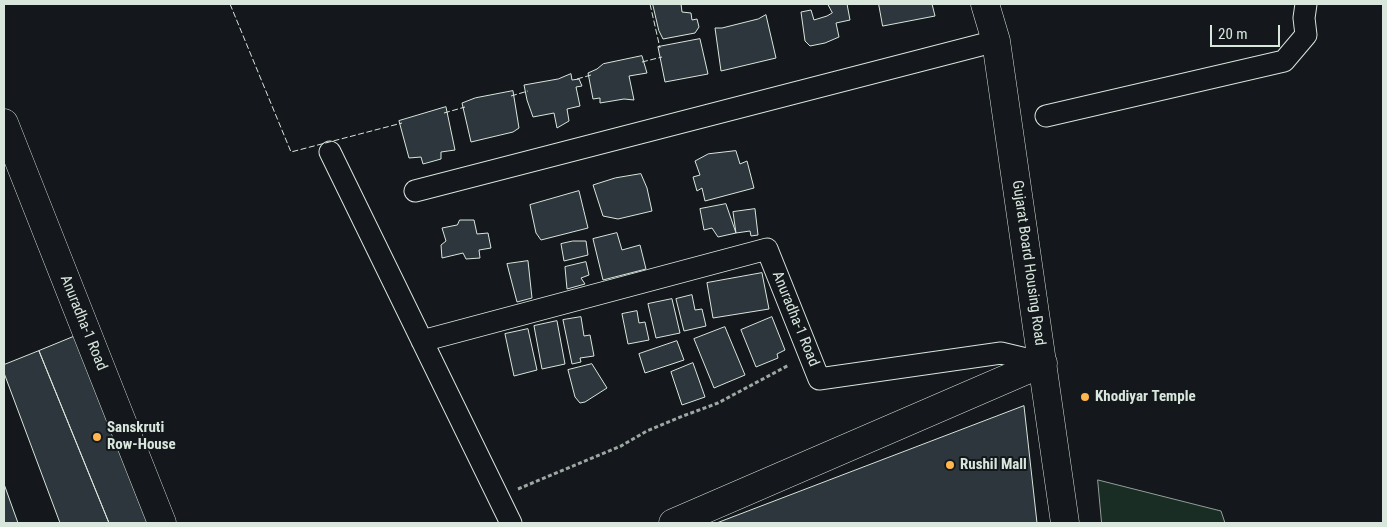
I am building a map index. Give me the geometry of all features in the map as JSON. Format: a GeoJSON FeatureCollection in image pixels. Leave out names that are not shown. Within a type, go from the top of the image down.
{"type":"FeatureCollection","features":[{"type":"Feature","properties":{"kind":"street","name":"Gujarat Board Housing Road"},"geometry":{"type":"LineString","coordinates":[[985,4],[996,41],[1065,523]]}},
{"type":"Feature","properties":{"kind":"street"},"geometry":{"type":"LineString","coordinates":[[1046,116],[1284,61],[1306,35],[1304,18],[1306,4]]}},
{"type":"Feature","properties":{"kind":"street"},"geometry":{"type":"LineString","coordinates":[[415,191],[996,41]]}},
{"type":"Feature","properties":{"kind":"street","name":"Anuradha-1 Road"},"geometry":{"type":"LineString","coordinates":[[4,123],[162,523]]}},
{"type":"Feature","properties":{"kind":"street"},"geometry":{"type":"LineString","coordinates":[[330,152],[511,523]]}},
{"type":"Feature","properties":{"kind":"street","name":"Anuradha-1 Road"},"geometry":{"type":"LineString","coordinates":[[422,341],[767,249],[819,379],[1001,354],[1043,362]]}},
{"type":"Feature","properties":{"kind":"street"},"geometry":{"type":"LineString","coordinates":[[673,523],[1043,362]]}},
{"type":"Feature","properties":{"kind":"path"},"geometry":{"type":"LineString","coordinates":[[498,496],[560,472],[589,458],[621,446],[654,428],[718,403],[782,370],[808,353]]}},
{"type":"Feature","properties":{"kind":"green space"},"geometry":{"type":"Polygon","coordinates":[[[1098,480],[1221,511],[1225,523],[1102,523],[1098,480]]]}},
{"type":"Feature","properties":{"kind":"building"},"geometry":{"type":"Polygon","coordinates":[[[653,4],[681,4],[682,12],[691,13],[692,20],[697,19],[699,27],[695,33],[663,39],[659,31],[653,4]]]}},
{"type":"Feature","properties":{"kind":"building"},"geometry":{"type":"Polygon","coordinates":[[[828,4],[847,4],[850,20],[836,23],[839,37],[825,43],[810,46],[805,41],[801,12],[811,10],[814,20],[832,13],[828,4]]]}},
{"type":"Feature","properties":{"kind":"building"},"geometry":{"type":"Polygon","coordinates":[[[879,4],[932,4],[935,16],[883,26],[879,4]]]}},
{"type":"Feature","properties":{"kind":"building"},"geometry":{"type":"Polygon","coordinates":[[[766,15],[776,58],[721,71],[715,28],[758,19],[766,15]]]}},
{"type":"Feature","properties":{"kind":"building"},"geometry":{"type":"Polygon","coordinates":[[[700,39],[708,74],[665,82],[658,47],[700,39]]]}},
{"type":"Feature","properties":{"kind":"building"},"geometry":{"type":"Polygon","coordinates":[[[642,56],[647,73],[629,76],[634,100],[624,99],[600,103],[600,98],[593,99],[588,73],[603,64],[642,56]]]}},
{"type":"Feature","properties":{"kind":"building"},"geometry":{"type":"Polygon","coordinates":[[[571,74],[572,80],[579,79],[582,86],[576,87],[580,106],[567,109],[569,121],[557,128],[554,113],[533,117],[524,85],[558,79],[571,74]]]}},
{"type":"Feature","properties":{"kind":"building"},"geometry":{"type":"Polygon","coordinates":[[[513,91],[519,128],[513,132],[471,142],[462,103],[475,98],[513,91]]]}},
{"type":"Feature","properties":{"kind":"building"},"geometry":{"type":"Polygon","coordinates":[[[446,107],[455,150],[441,152],[441,159],[423,164],[421,157],[409,158],[399,121],[446,107]]]}},
{"type":"Feature","properties":{"kind":"building"},"geometry":{"type":"Polygon","coordinates":[[[736,151],[740,164],[747,161],[754,188],[705,201],[702,188],[697,191],[693,177],[700,175],[695,161],[708,154],[736,151]]]}},
{"type":"Feature","properties":{"kind":"building"},"geometry":{"type":"Polygon","coordinates":[[[641,174],[647,188],[652,211],[618,219],[603,216],[593,185],[615,178],[641,174]]]}},
{"type":"Feature","properties":{"kind":"building"},"geometry":{"type":"Polygon","coordinates":[[[579,191],[588,228],[541,240],[536,233],[530,205],[579,191]]]}},
{"type":"Feature","properties":{"kind":"building"},"geometry":{"type":"Polygon","coordinates":[[[726,204],[736,233],[718,237],[712,228],[704,230],[700,209],[726,204]]]}},
{"type":"Feature","properties":{"kind":"building"},"geometry":{"type":"Polygon","coordinates":[[[755,209],[758,235],[751,236],[750,231],[736,233],[733,212],[755,209]]]}},
{"type":"Feature","properties":{"kind":"building"},"geometry":{"type":"Polygon","coordinates":[[[460,220],[474,220],[477,234],[488,233],[491,248],[479,250],[480,258],[466,259],[463,253],[442,258],[441,245],[446,241],[442,228],[457,225],[460,220]]]}},
{"type":"Feature","properties":{"kind":"building"},"geometry":{"type":"Polygon","coordinates":[[[617,233],[622,250],[640,245],[646,269],[603,280],[593,239],[617,233]]]}},
{"type":"Feature","properties":{"kind":"building"},"geometry":{"type":"Polygon","coordinates":[[[573,241],[586,241],[588,255],[564,261],[561,244],[573,241]]]}},
{"type":"Feature","properties":{"kind":"building"},"geometry":{"type":"Polygon","coordinates":[[[528,261],[532,298],[517,302],[507,264],[528,261]]]}},
{"type":"Feature","properties":{"kind":"building"},"geometry":{"type":"Polygon","coordinates":[[[586,262],[589,275],[581,278],[585,284],[567,289],[565,267],[586,262]]]}},
{"type":"Feature","properties":{"kind":"building"},"geometry":{"type":"Polygon","coordinates":[[[762,273],[769,309],[713,318],[707,283],[762,273]]]}},
{"type":"Feature","properties":{"kind":"building"},"geometry":{"type":"Polygon","coordinates":[[[692,295],[695,310],[702,309],[706,326],[684,331],[676,299],[692,295]]]}},
{"type":"Feature","properties":{"kind":"building"},"geometry":{"type":"Polygon","coordinates":[[[672,299],[680,333],[656,338],[648,304],[672,299]]]}},
{"type":"Feature","properties":{"kind":"building"},"geometry":{"type":"Polygon","coordinates":[[[637,311],[639,323],[645,322],[649,340],[628,344],[622,314],[637,311]]]}},
{"type":"Feature","properties":{"kind":"building"},"geometry":{"type":"Polygon","coordinates":[[[581,317],[584,336],[590,335],[594,356],[580,358],[581,362],[572,364],[563,320],[581,317]]]}},
{"type":"Feature","properties":{"kind":"building"},"geometry":{"type":"Polygon","coordinates":[[[772,317],[785,350],[777,354],[778,358],[756,367],[741,330],[772,317]]]}},
{"type":"Feature","properties":{"kind":"building"},"geometry":{"type":"Polygon","coordinates":[[[557,321],[565,364],[542,369],[534,326],[557,321]]]}},
{"type":"Feature","properties":{"kind":"building"},"geometry":{"type":"Polygon","coordinates":[[[725,327],[745,375],[714,388],[694,339],[725,327]]]}},
{"type":"Feature","properties":{"kind":"building"},"geometry":{"type":"Polygon","coordinates":[[[528,329],[537,370],[514,376],[505,334],[528,329]]]}},
{"type":"Feature","properties":{"kind":"building","name":"Sanskruti Row-House"},"geometry":{"type":"Polygon","coordinates":[[[78,335],[155,523],[109,523],[39,351],[78,335]]]}},
{"type":"Feature","properties":{"kind":"building"},"geometry":{"type":"Polygon","coordinates":[[[677,341],[684,360],[645,373],[639,354],[677,341]]]}},
{"type":"Feature","properties":{"kind":"building","name":"Sanskruti Row-House"},"geometry":{"type":"Polygon","coordinates":[[[39,351],[109,523],[60,523],[4,373],[4,365],[39,351]]]}},
{"type":"Feature","properties":{"kind":"building"},"geometry":{"type":"Polygon","coordinates":[[[693,363],[705,397],[682,405],[671,372],[693,363]]]}},
{"type":"Feature","properties":{"kind":"building"},"geometry":{"type":"Polygon","coordinates":[[[592,364],[607,388],[585,402],[580,403],[575,397],[568,370],[592,364]]]}},
{"type":"Feature","properties":{"kind":"building","name":"Rushil Mall"},"geometry":{"type":"Polygon","coordinates":[[[1024,406],[1037,523],[717,523],[1024,406]]]}},
{"type":"Feature","properties":{"kind":"building"},"geometry":{"type":"Polygon","coordinates":[[[4,484],[18,523],[4,523],[4,484]]]}},
{"type":"Feature","properties":{"kind":"fence"},"geometry":{"type":"LineString","coordinates":[[230,4],[291,152],[402,123]]}},
{"type":"Feature","properties":{"kind":"fence"},"geometry":{"type":"LineString","coordinates":[[650,4],[660,48]]}},
{"type":"Feature","properties":{"kind":"fence"},"geometry":{"type":"LineString","coordinates":[[642,62],[662,57]]}},
{"type":"Feature","properties":{"kind":"fence"},"geometry":{"type":"LineString","coordinates":[[577,79],[591,75]]}},
{"type":"Feature","properties":{"kind":"fence"},"geometry":{"type":"LineString","coordinates":[[511,96],[528,91]]}},
{"type":"Feature","properties":{"kind":"fence"},"geometry":{"type":"LineString","coordinates":[[444,113],[465,107]]}},
{"type":"Feature","properties":{"kind":"place","name":"Khodiyar Temple"},"geometry":{"type":"Point","coordinates":[1085,397]}},
{"type":"Feature","properties":{"kind":"place","name":"Sanskruti Row-House"},"geometry":{"type":"Point","coordinates":[97,437]}},
{"type":"Feature","properties":{"kind":"place","name":"Rushil Mall"},"geometry":{"type":"Point","coordinates":[950,465]}}]}
